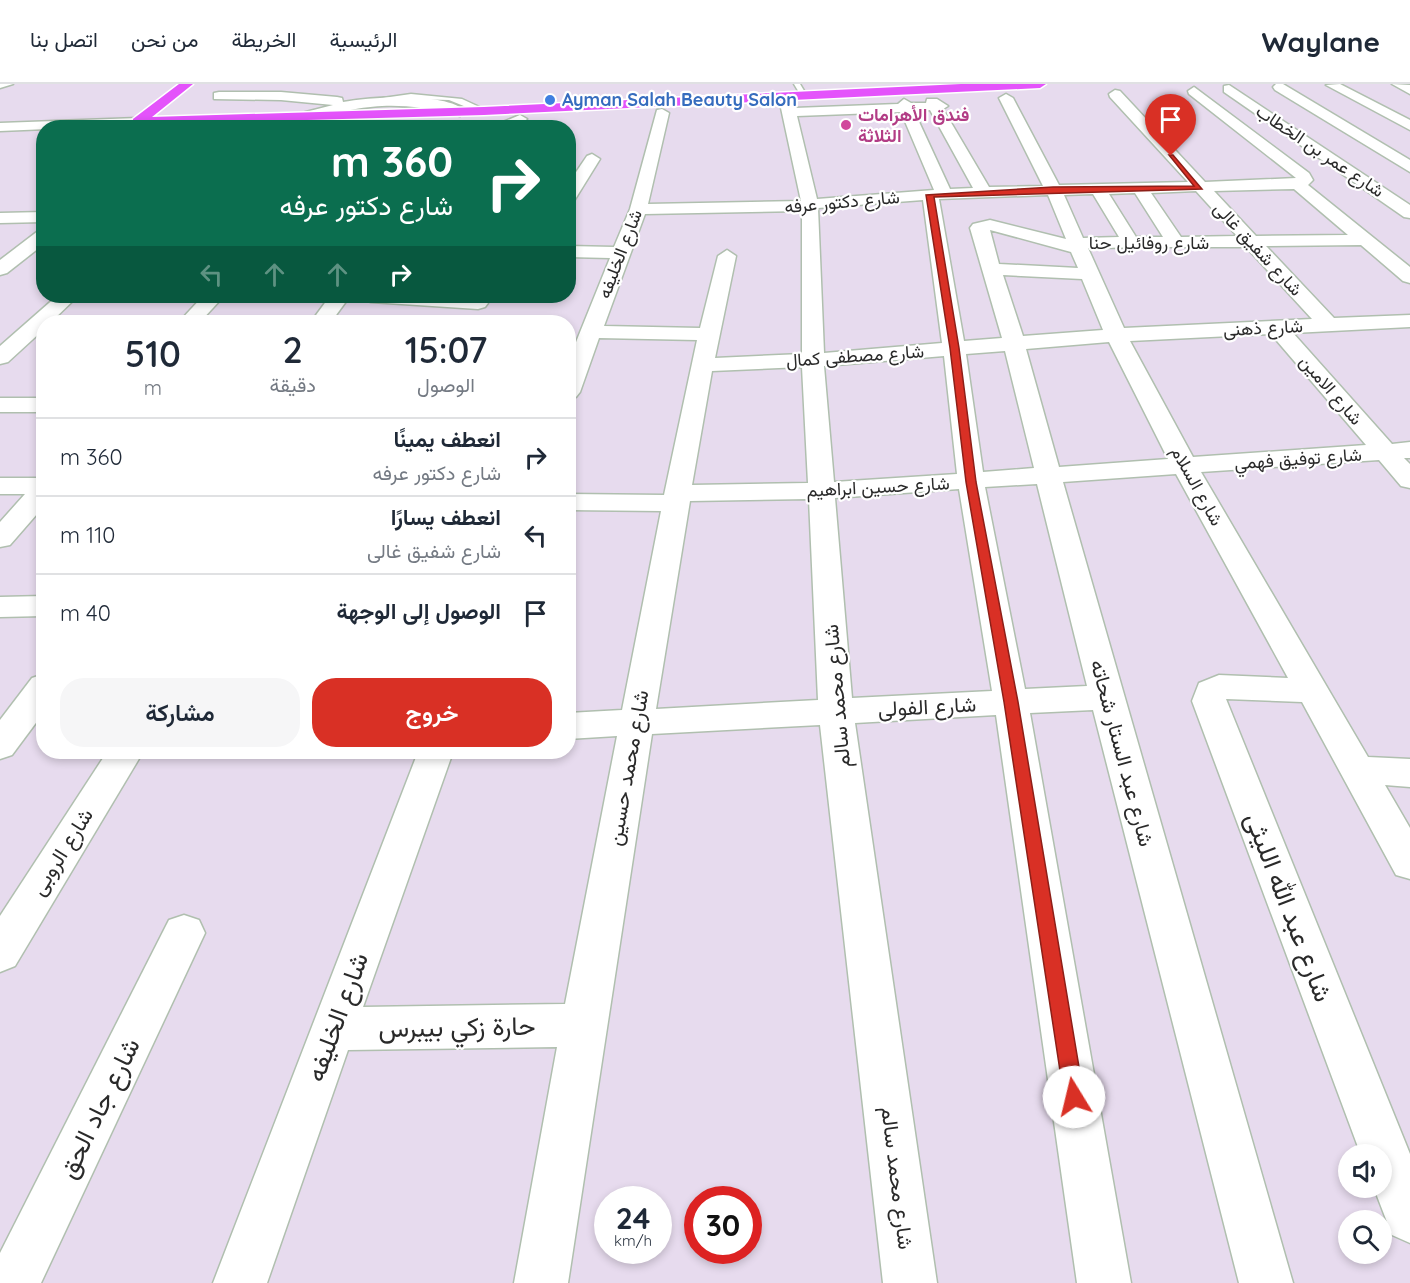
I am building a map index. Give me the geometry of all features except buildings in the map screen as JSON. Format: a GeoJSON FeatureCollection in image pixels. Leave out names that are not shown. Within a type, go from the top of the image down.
{"type":"FeatureCollection","features":[{"type":"Feature","properties":{"kind":"main road"},"geometry":{"type":"LineString","coordinates":[[141,120],[187,84]]}},
{"type":"Feature","properties":{"kind":"main road"},"geometry":{"type":"LineString","coordinates":[[263,120],[795,100],[1040,84]]}},
{"type":"Feature","properties":{"kind":"main road"},"geometry":{"type":"LineString","coordinates":[[499,120],[662,113]]}},
{"type":"Feature","properties":{"kind":"street"},"geometry":{"type":"LineString","coordinates":[[0,84],[7,84]]}},
{"type":"Feature","properties":{"kind":"street"},"geometry":{"type":"LineString","coordinates":[[281,96],[291,84]]}},
{"type":"Feature","properties":{"kind":"street"},"geometry":{"type":"LineString","coordinates":[[1398,84],[1410,90]]}},
{"type":"Feature","properties":{"kind":"street"},"geometry":{"type":"LineString","coordinates":[[1332,85],[1410,126]]}},
{"type":"Feature","properties":{"kind":"street"},"geometry":{"type":"LineString","coordinates":[[1279,87],[1410,166]]}},
{"type":"Feature","properties":{"kind":"street","name":"شارع عمر بن الخطاب"},"geometry":{"type":"LineString","coordinates":[[1229,89],[1410,213]]}},
{"type":"Feature","properties":{"kind":"street"},"geometry":{"type":"LineString","coordinates":[[1194,91],[1303,176],[1305,180],[1298,184],[1410,278]]}},
{"type":"Feature","properties":{"kind":"street"},"geometry":{"type":"LineString","coordinates":[[307,117],[387,94],[460,111]]}},
{"type":"Feature","properties":{"kind":"street","name":"شارع شفيق غالى"},"geometry":{"type":"LineString","coordinates":[[1115,94],[1199,188],[1328,324]]}},
{"type":"Feature","properties":{"kind":"street"},"geometry":{"type":"LineString","coordinates":[[219,96],[281,96],[357,104]]}},
{"type":"Feature","properties":{"kind":"street","name":"شارع السلام"},"geometry":{"type":"LineString","coordinates":[[1006,98],[1053,189],[1116,334],[1185,467],[1410,863]]}},
{"type":"Feature","properties":{"kind":"street"},"geometry":{"type":"LineString","coordinates":[[795,100],[906,105],[936,104],[984,209]]}},
{"type":"Feature","properties":{"kind":"street","name":"شارع محمد سالم"},"geometry":{"type":"LineString","coordinates":[[795,100],[810,205],[813,360],[836,712],[910,1283]]}},
{"type":"Feature","properties":{"kind":"street"},"geometry":{"type":"LineString","coordinates":[[906,105],[937,194],[971,482],[1011,702],[1104,1283]]}},
{"type":"Feature","properties":{"kind":"street","name":"شارع الخليفه"},"geometry":{"type":"LineString","coordinates":[[576,367],[638,209],[662,113]]}},
{"type":"Feature","properties":{"kind":"street"},"geometry":{"type":"LineString","coordinates":[[0,127],[36,126]]}},
{"type":"Feature","properties":{"kind":"street"},"geometry":{"type":"LineString","coordinates":[[576,185],[592,159]]}},
{"type":"Feature","properties":{"kind":"street","name":"شارع دكتور عرفه"},"geometry":{"type":"LineString","coordinates":[[638,209],[810,205],[839,200],[937,194],[984,209],[1053,189],[1199,188],[1298,184]]}},
{"type":"Feature","properties":{"kind":"street"},"geometry":{"type":"LineString","coordinates":[[1140,188],[1176,243]]}},
{"type":"Feature","properties":{"kind":"street"},"geometry":{"type":"LineString","coordinates":[[1098,189],[1131,243]]}},
{"type":"Feature","properties":{"kind":"street","name":"شارع روفائيل حنا"},"geometry":{"type":"LineString","coordinates":[[984,209],[1077,246],[1131,243],[1366,240]]}},
{"type":"Feature","properties":{"kind":"street","name":"شارع عبد الستار شحاته"},"geometry":{"type":"LineString","coordinates":[[984,209],[979,228],[1014,343],[1106,697],[1266,1283]]}},
{"type":"Feature","properties":{"kind":"street"},"geometry":{"type":"LineString","coordinates":[[0,218],[36,217]]}},
{"type":"Feature","properties":{"kind":"street"},"geometry":{"type":"LineString","coordinates":[[0,269],[36,241]]}},
{"type":"Feature","properties":{"kind":"street"},"geometry":{"type":"LineString","coordinates":[[576,251],[619,253]]}},
{"type":"Feature","properties":{"kind":"street","name":"شارع محمد حسين"},"geometry":{"type":"LineString","coordinates":[[541,1283],[582,1025],[677,498],[705,350],[727,256]]}},
{"type":"Feature","properties":{"kind":"street"},"geometry":{"type":"LineString","coordinates":[[990,269],[1089,274]]}},
{"type":"Feature","properties":{"kind":"street"},"geometry":{"type":"LineString","coordinates":[[47,315],[60,303]]}},
{"type":"Feature","properties":{"kind":"street"},"geometry":{"type":"LineString","coordinates":[[196,315],[207,303]]}},
{"type":"Feature","properties":{"kind":"street","name":"شارع ذهنى"},"geometry":{"type":"LineString","coordinates":[[1116,334],[1410,321]]}},
{"type":"Feature","properties":{"kind":"street"},"geometry":{"type":"LineString","coordinates":[[0,357],[36,325]]}},
{"type":"Feature","properties":{"kind":"street","name":"شارع الامين"},"geometry":{"type":"LineString","coordinates":[[1276,327],[1398,451],[1410,480]]}},
{"type":"Feature","properties":{"kind":"street","name":"شارع مصطفى كمال"},"geometry":{"type":"LineString","coordinates":[[590,332],[705,350],[813,360],[1116,334]]}},
{"type":"Feature","properties":{"kind":"street"},"geometry":{"type":"LineString","coordinates":[[0,405],[36,405]]}},
{"type":"Feature","properties":{"kind":"street","name":"شارع توفيق فهمي"},"geometry":{"type":"LineString","coordinates":[[1185,467],[1398,451]]}},
{"type":"Feature","properties":{"kind":"street","name":"شارع حسين ابراهيم"},"geometry":{"type":"LineString","coordinates":[[576,502],[822,491],[1185,467]]}},
{"type":"Feature","properties":{"kind":"street"},"geometry":{"type":"LineString","coordinates":[[0,486],[36,488]]}},
{"type":"Feature","properties":{"kind":"street"},"geometry":{"type":"LineString","coordinates":[[0,539],[36,497]]}},
{"type":"Feature","properties":{"kind":"street"},"geometry":{"type":"LineString","coordinates":[[0,607],[36,606]]}},
{"type":"Feature","properties":{"kind":"street","name":"شارع عبد الله الليثى"},"geometry":{"type":"LineString","coordinates":[[1313,691],[1219,687],[1211,692],[1209,701],[1410,1218]]}},
{"type":"Feature","properties":{"kind":"street"},"geometry":{"type":"LineString","coordinates":[[0,746],[36,697]]}},
{"type":"Feature","properties":{"kind":"street","name":"شارع الفولى"},"geometry":{"type":"LineString","coordinates":[[576,726],[1106,697]]}},
{"type":"Feature","properties":{"kind":"street","name":"شارع الروبى"},"geometry":{"type":"LineString","coordinates":[[0,953],[120,759]]}},
{"type":"Feature","properties":{"kind":"street","name":"شارع الخليفه"},"geometry":{"type":"LineString","coordinates":[[240,1283],[432,759]]}},
{"type":"Feature","properties":{"kind":"street"},"geometry":{"type":"LineString","coordinates":[[1359,770],[1410,773]]}},
{"type":"Feature","properties":{"kind":"street","name":"شارع جاد الحق"},"geometry":{"type":"LineString","coordinates":[[13,1283],[184,933]]}},
{"type":"Feature","properties":{"kind":"street","name":"حارة زكي بيبرس"},"geometry":{"type":"LineString","coordinates":[[332,1029],[582,1025]]}},
{"type":"Feature","properties":{"kind":"lane"},"geometry":{"type":"LineString","coordinates":[[387,94],[447,98],[467,102],[484,111]]}},
{"type":"Feature","properties":{"kind":"place","name":"Ayman Salah Beauty Salon"},"geometry":{"type":"Point","coordinates":[550,100]}},
{"type":"Feature","properties":{"kind":"place","name":"فندق الأهرامات الثلاثة"},"geometry":{"type":"Point","coordinates":[846,125]}},
{"type":"Feature","properties":{"kind":"route"},"geometry":{"type":"LineString","coordinates":[[1074,1097],[1011,702],[971,482],[954,348],[930,195],[1053,189],[1199,188],[1171,156]]}}]}
